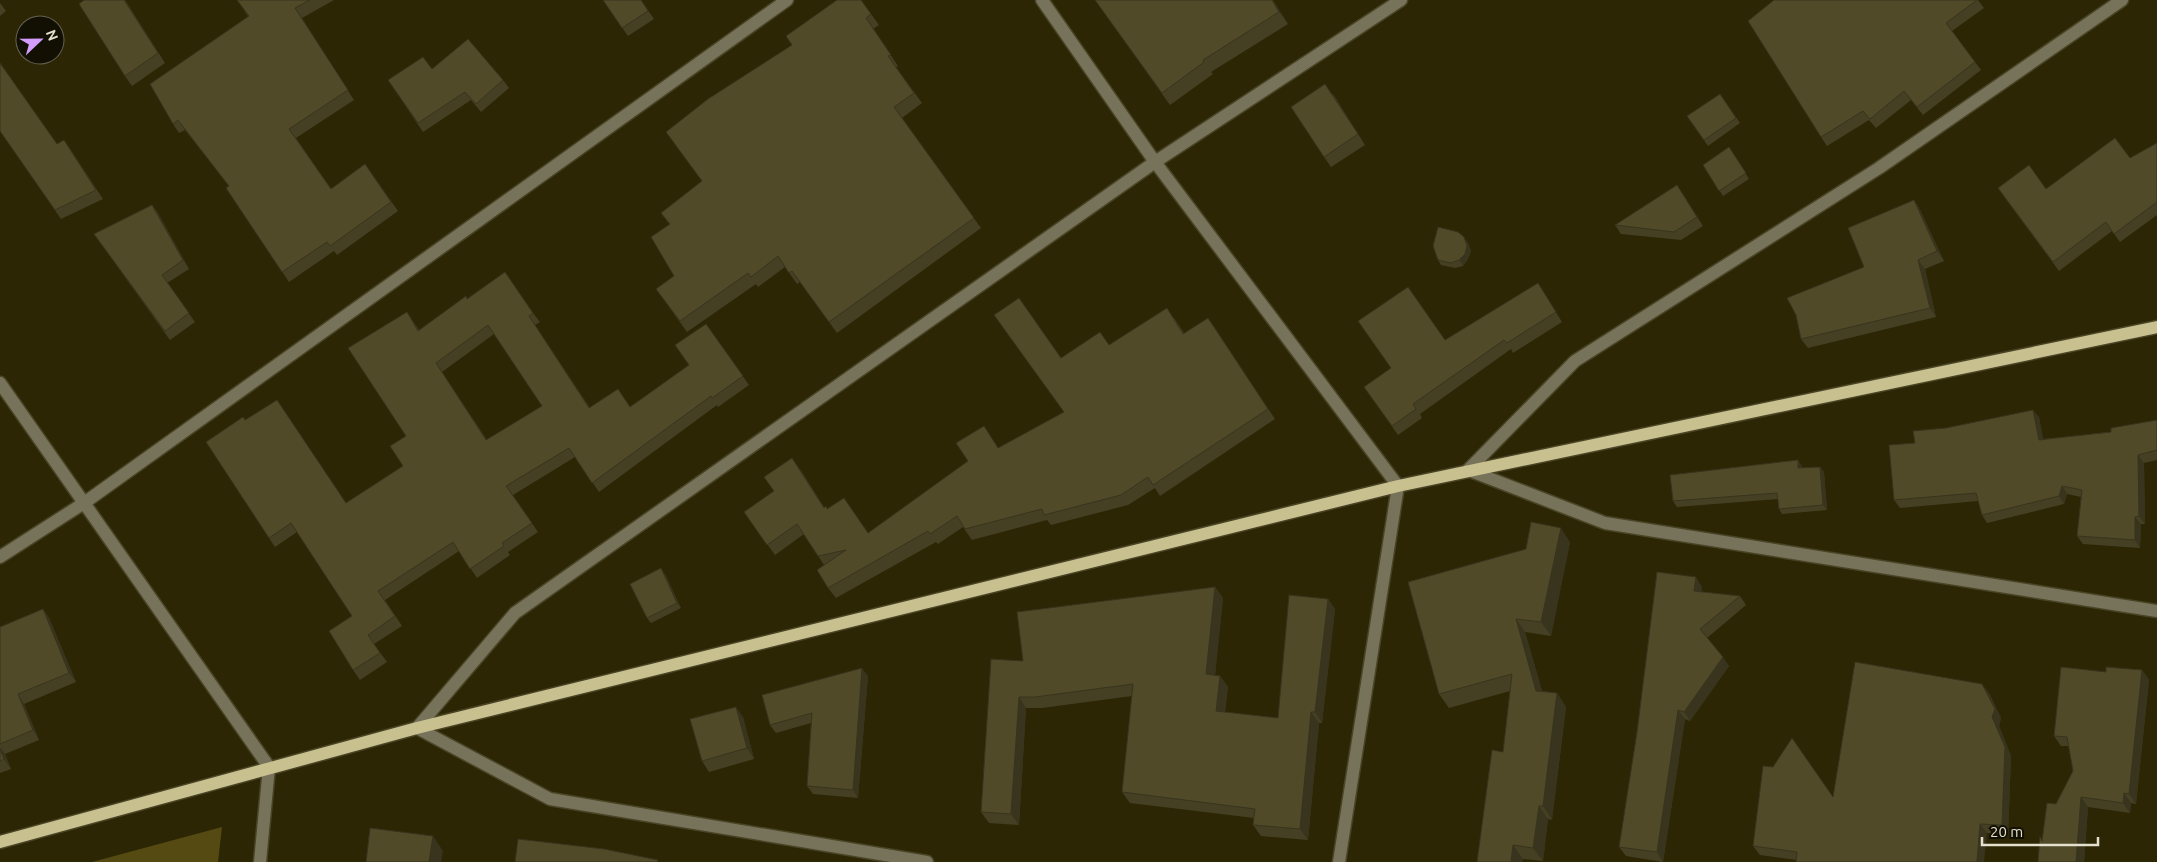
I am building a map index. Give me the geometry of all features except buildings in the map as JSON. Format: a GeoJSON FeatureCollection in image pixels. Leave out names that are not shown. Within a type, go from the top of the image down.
{"type":"FeatureCollection","features":[{"type":"Feature","properties":{"kind":"main road"},"geometry":{"type":"LineString","coordinates":[[0,842],[417,728],[1398,486],[2157,327]]}},
{"type":"Feature","properties":{"kind":"street"},"geometry":{"type":"LineString","coordinates":[[0,557],[84,503],[787,0]]}},
{"type":"Feature","properties":{"kind":"street"},"geometry":{"type":"LineString","coordinates":[[1042,0],[1155,162],[1398,486],[1339,862]]}},
{"type":"Feature","properties":{"kind":"street"},"geometry":{"type":"LineString","coordinates":[[927,862],[550,799],[417,728],[514,613],[1155,162],[1401,0]]}},
{"type":"Feature","properties":{"kind":"street"},"geometry":{"type":"LineString","coordinates":[[2122,0],[1880,168],[1575,361],[1468,470],[1605,523],[2157,611]]}},
{"type":"Feature","properties":{"kind":"street"},"geometry":{"type":"LineString","coordinates":[[0,383],[269,767],[260,862]]}},
{"type":"Feature","properties":{"kind":"shaded area"},"geometry":{"type":"Polygon","coordinates":[[[222,827],[218,862],[92,862],[222,827]]]}}]}
